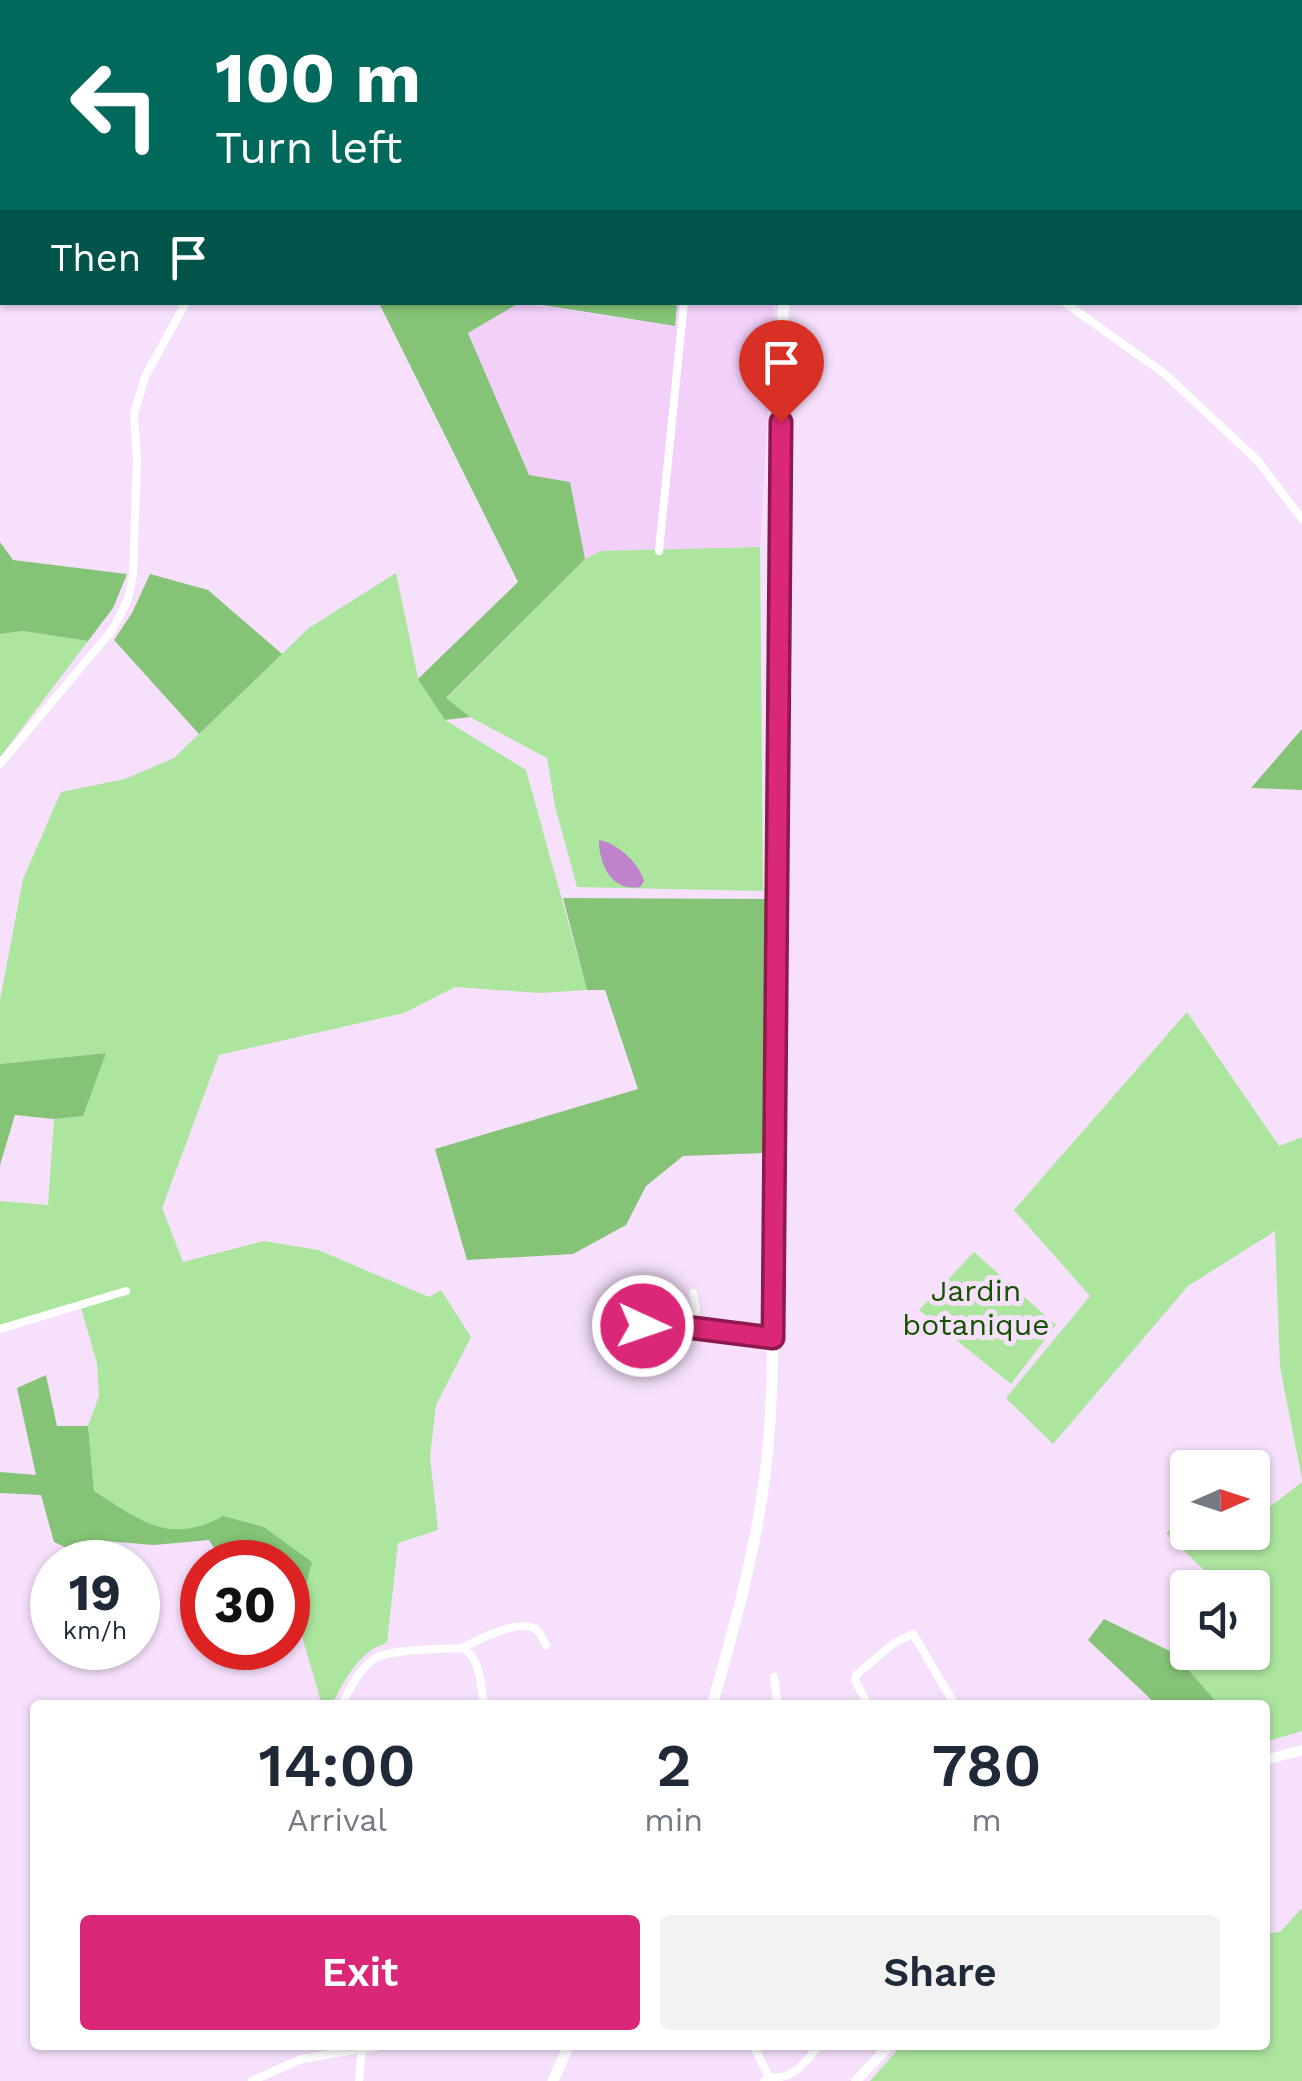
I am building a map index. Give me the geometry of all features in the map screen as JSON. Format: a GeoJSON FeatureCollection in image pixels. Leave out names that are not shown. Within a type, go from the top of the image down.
{"type":"FeatureCollection","features":[{"type":"Feature","properties":{"kind":"main road"},"geometry":{"type":"LineString","coordinates":[[713,1700],[752,1544],[767,1460],[772,1380],[784,305]]}},
{"type":"Feature","properties":{"kind":"main road"},"geometry":{"type":"LineString","coordinates":[[1270,1759],[1302,1750]]}},
{"type":"Feature","properties":{"kind":"main road"},"geometry":{"type":"LineString","coordinates":[[553,2081],[567,2050]]}},
{"type":"Feature","properties":{"kind":"main road"},"geometry":{"type":"LineString","coordinates":[[856,2081],[885,2050]]}},
{"type":"Feature","properties":{"kind":"street"},"geometry":{"type":"LineString","coordinates":[[0,764],[122,614],[133,575],[137,460],[134,414],[145,378],[184,305]]}},
{"type":"Feature","properties":{"kind":"street"},"geometry":{"type":"LineString","coordinates":[[659,551],[684,305]]}},
{"type":"Feature","properties":{"kind":"street"},"geometry":{"type":"LineString","coordinates":[[1068,305],[1165,374],[1258,461],[1302,519]]}},
{"type":"Feature","properties":{"kind":"street"},"geometry":{"type":"LineString","coordinates":[[0,1329],[126,1292]]}},
{"type":"Feature","properties":{"kind":"street"},"geometry":{"type":"LineString","coordinates":[[692,1293],[696,1309],[694,1328]]}},
{"type":"Feature","properties":{"kind":"street"},"geometry":{"type":"LineString","coordinates":[[643,1326],[773,1338]]}},
{"type":"Feature","properties":{"kind":"street"},"geometry":{"type":"LineString","coordinates":[[344,1700],[352,1684],[378,1657],[388,1654],[462,1648],[521,1626],[538,1631],[546,1646]]}},
{"type":"Feature","properties":{"kind":"street"},"geometry":{"type":"LineString","coordinates":[[866,1700],[856,1674],[894,1643],[914,1634],[952,1700]]}},
{"type":"Feature","properties":{"kind":"street"},"geometry":{"type":"LineString","coordinates":[[462,1648],[475,1660],[483,1700]]}},
{"type":"Feature","properties":{"kind":"street"},"geometry":{"type":"LineString","coordinates":[[774,1676],[776,1700]]}},
{"type":"Feature","properties":{"kind":"street"},"geometry":{"type":"LineString","coordinates":[[252,2081],[301,2059],[347,2050]]}},
{"type":"Feature","properties":{"kind":"street"},"geometry":{"type":"LineString","coordinates":[[359,2081],[362,2050]]}},
{"type":"Feature","properties":{"kind":"street"},"geometry":{"type":"LineString","coordinates":[[756,2050],[767,2079],[792,2075],[815,2050]]}},
{"type":"Feature","properties":{"kind":"shaded area"},"geometry":{"type":"Polygon","coordinates":[[[516,305],[674,326],[677,305],[774,305],[760,547],[601,551],[585,559],[570,483],[529,475],[468,333],[516,305]]]}},
{"type":"Feature","properties":{"kind":"shaded area"},"geometry":{"type":"Polygon","coordinates":[[[599,840],[613,845],[632,861],[644,881],[640,887],[622,885],[609,875],[601,859],[599,840]]]}},
{"type":"Feature","properties":{"kind":"green space"},"geometry":{"type":"Polygon","coordinates":[[[380,305],[516,305],[468,333],[529,475],[570,482],[585,559],[446,698],[470,717],[445,720],[418,679],[518,582],[380,305]]]}},
{"type":"Feature","properties":{"kind":"green space"},"geometry":{"type":"Polygon","coordinates":[[[543,305],[677,305],[675,326],[543,305]]]}},
{"type":"Feature","properties":{"kind":"green space"},"geometry":{"type":"Polygon","coordinates":[[[0,542],[13,560],[127,574],[113,608],[88,641],[23,631],[0,634],[0,542]]]}},
{"type":"Feature","properties":{"kind":"green space"},"geometry":{"type":"Polygon","coordinates":[[[760,547],[763,891],[577,887],[555,806],[547,758],[470,717],[446,699],[585,559],[601,551],[760,547]]]}},
{"type":"Feature","properties":{"kind":"green space"},"geometry":{"type":"Polygon","coordinates":[[[396,573],[418,678],[445,720],[526,770],[587,990],[540,993],[455,987],[404,1013],[219,1055],[162,1208],[183,1262],[264,1241],[318,1250],[429,1297],[441,1290],[471,1337],[436,1405],[430,1457],[438,1530],[398,1543],[387,1643],[361,1659],[335,1700],[321,1700],[310,1664],[310,1540],[281,1540],[264,1527],[223,1517],[187,1529],[156,1526],[94,1491],[88,1426],[99,1396],[97,1363],[81,1308],[0,1331],[0,1201],[48,1205],[54,1119],[83,1116],[105,1053],[0,1064],[0,1000],[23,879],[61,792],[125,779],[174,758],[309,628],[396,573]]]}},
{"type":"Feature","properties":{"kind":"green space"},"geometry":{"type":"Polygon","coordinates":[[[150,574],[208,590],[282,654],[199,734],[114,640],[150,574]]]}},
{"type":"Feature","properties":{"kind":"green space"},"geometry":{"type":"Polygon","coordinates":[[[23,631],[88,641],[0,757],[0,634],[23,631]]]}},
{"type":"Feature","properties":{"kind":"green space"},"geometry":{"type":"Polygon","coordinates":[[[1302,729],[1302,790],[1251,788],[1302,729]]]}},
{"type":"Feature","properties":{"kind":"green space"},"geometry":{"type":"Polygon","coordinates":[[[563,898],[769,899],[765,1153],[683,1156],[646,1186],[626,1225],[573,1254],[467,1260],[435,1149],[638,1089],[605,990],[587,990],[563,898]]]}},
{"type":"Feature","properties":{"kind":"green space"},"geometry":{"type":"Polygon","coordinates":[[[1187,1012],[1279,1146],[1302,1137],[1302,1479],[1280,1367],[1275,1231],[1188,1286],[1053,1444],[1006,1398],[1090,1296],[1014,1210],[1187,1012]]]}},
{"type":"Feature","properties":{"kind":"green space"},"geometry":{"type":"Polygon","coordinates":[[[106,1053],[83,1116],[54,1119],[15,1115],[0,1165],[0,1064],[106,1053]]]}},
{"type":"Feature","properties":{"kind":"green space","name":"Jardin botanique"},"geometry":{"type":"Polygon","coordinates":[[[974,1252],[1056,1325],[1011,1384],[919,1310],[974,1252]]]}},
{"type":"Feature","properties":{"kind":"green space"},"geometry":{"type":"Polygon","coordinates":[[[46,1375],[57,1426],[88,1426],[94,1491],[141,1520],[171,1529],[187,1529],[223,1516],[264,1527],[282,1540],[180,1540],[160,1544],[160,1540],[53,1540],[41,1495],[0,1493],[0,1472],[36,1475],[17,1388],[46,1375]]]}},
{"type":"Feature","properties":{"kind":"green space"},"geometry":{"type":"Polygon","coordinates":[[[1302,1482],[1302,1731],[1270,1741],[1270,1700],[1215,1700],[1189,1670],[1270,1670],[1270,1570],[1204,1570],[1183,1550],[1270,1550],[1270,1507],[1302,1482]]]}},
{"type":"Feature","properties":{"kind":"green space"},"geometry":{"type":"Polygon","coordinates":[[[1104,1619],[1170,1651],[1170,1670],[1189,1670],[1215,1700],[1152,1700],[1088,1640],[1104,1619]]]}},
{"type":"Feature","properties":{"kind":"green space"},"geometry":{"type":"Polygon","coordinates":[[[1302,1908],[1302,2081],[870,2081],[898,2050],[1270,2050],[1270,1933],[1280,1932],[1302,1908]]]}},
{"type":"Feature","properties":{"kind":"route"},"geometry":{"type":"LineString","coordinates":[[643,1326],[773,1338],[781,422]]}}]}
